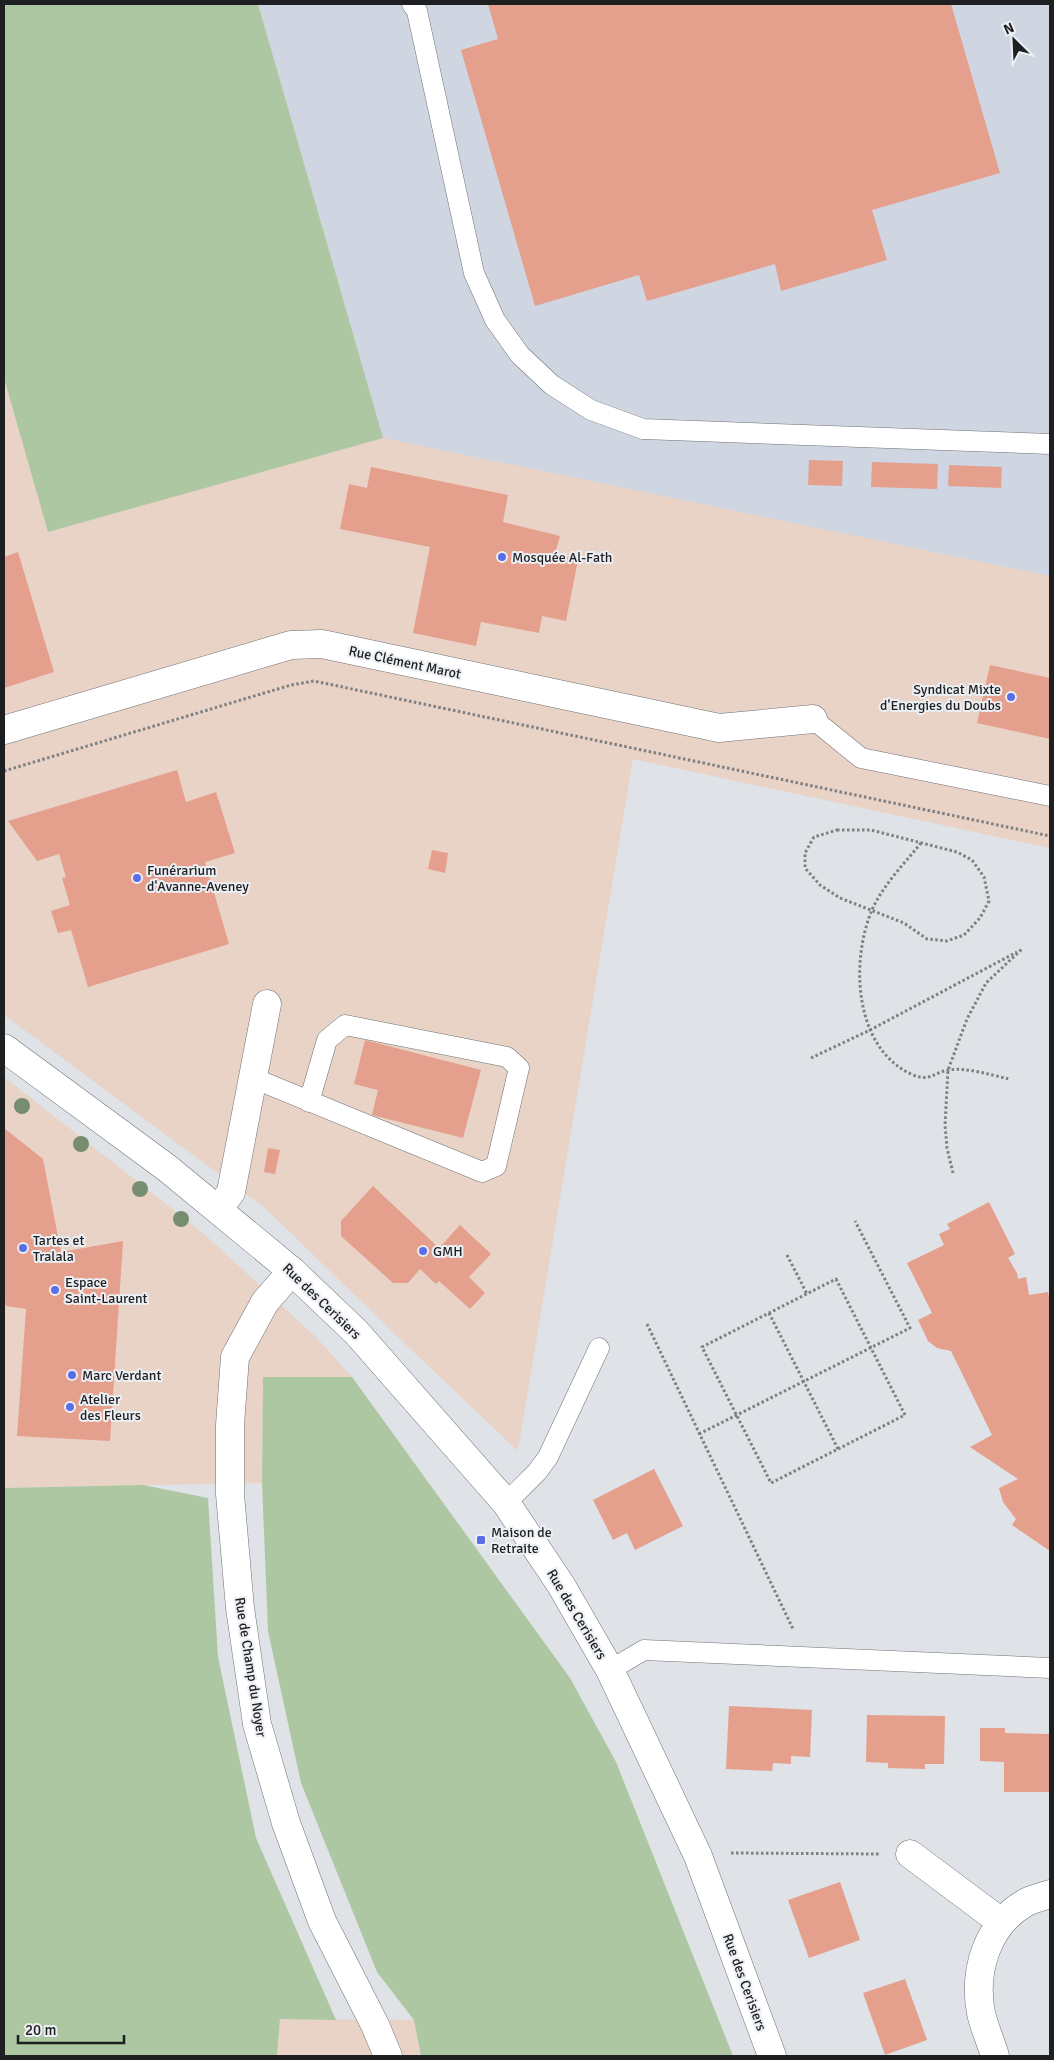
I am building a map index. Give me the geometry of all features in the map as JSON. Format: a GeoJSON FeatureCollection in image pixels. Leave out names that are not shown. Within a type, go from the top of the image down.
{"type":"FeatureCollection","features":[{"type":"Feature","properties":{"kind":"street","name":"Rue Clément Marot"},"geometry":{"type":"LineString","coordinates":[[4,730],[291,645],[322,644],[719,728],[813,719]]}},
{"type":"Feature","properties":{"kind":"street"},"geometry":{"type":"LineString","coordinates":[[219,1209],[231,1192],[267,1004]]}},
{"type":"Feature","properties":{"kind":"street","name":"Rue des Cerisiers"},"geometry":{"type":"LineString","coordinates":[[4,1048],[219,1209],[292,1271],[356,1332],[506,1503],[561,1585],[610,1670],[698,1856],[772,2056]]}},
{"type":"Feature","properties":{"kind":"street","name":"Rue de Champ du Noyer"},"geometry":{"type":"LineString","coordinates":[[292,1271],[265,1302],[235,1357],[230,1425],[230,1494],[240,1608],[257,1724],[286,1823],[322,1921],[375,2025],[388,2056]]}},
{"type":"Feature","properties":{"kind":"street"},"geometry":{"type":"LineString","coordinates":[[910,1854],[1001,1922]]}},
{"type":"Feature","properties":{"kind":"street"},"geometry":{"type":"LineString","coordinates":[[995,2056],[981,2013],[978,1989],[980,1966],[988,1942],[1001,1922],[1025,1903],[1050,1894]]}},
{"type":"Feature","properties":{"kind":"lane"},"geometry":{"type":"LineString","coordinates":[[412,4],[417,10],[474,273],[495,320],[520,355],[552,385],[590,410],[643,429],[1050,444]]}},
{"type":"Feature","properties":{"kind":"lane"},"geometry":{"type":"LineString","coordinates":[[813,719],[861,758],[1050,796]]}},
{"type":"Feature","properties":{"kind":"lane"},"geometry":{"type":"LineString","coordinates":[[253,1078],[310,1102],[482,1172],[496,1166],[519,1068],[507,1057],[346,1026],[327,1040],[310,1102]]}},
{"type":"Feature","properties":{"kind":"lane"},"geometry":{"type":"LineString","coordinates":[[506,1503],[537,1472],[548,1457],[599,1348]]}},
{"type":"Feature","properties":{"kind":"lane"},"geometry":{"type":"LineString","coordinates":[[610,1670],[644,1650],[1050,1668]]}},
{"type":"Feature","properties":{"kind":"path"},"geometry":{"type":"LineString","coordinates":[[4,771],[291,685],[314,681],[1050,836]]}},
{"type":"Feature","properties":{"kind":"path"},"geometry":{"type":"LineString","coordinates":[[837,830],[871,830],[957,852],[972,860],[984,877],[989,901],[980,918],[964,935],[946,941],[927,939],[904,923],[872,911],[840,898],[820,885],[806,868],[805,853],[814,838],[837,830]]}},
{"type":"Feature","properties":{"kind":"path"},"geometry":{"type":"LineString","coordinates":[[921,843],[888,883],[872,911],[860,954],[863,1011],[870,1030],[884,1053],[899,1067],[914,1076],[928,1078],[948,1070],[980,1072],[1009,1079]]}},
{"type":"Feature","properties":{"kind":"path"},"geometry":{"type":"LineString","coordinates":[[811,1058],[870,1030],[1022,949],[986,984],[967,1019],[948,1070],[945,1125],[947,1148],[953,1173]]}},
{"type":"Feature","properties":{"kind":"path"},"geometry":{"type":"LineString","coordinates":[[699,1434],[910,1328],[855,1220]]}},
{"type":"Feature","properties":{"kind":"path"},"geometry":{"type":"LineString","coordinates":[[787,1255],[807,1294]]}},
{"type":"Feature","properties":{"kind":"path"},"geometry":{"type":"LineString","coordinates":[[836,1279],[905,1415],[771,1483],[702,1347],[807,1294],[836,1279]]}},
{"type":"Feature","properties":{"kind":"path"},"geometry":{"type":"LineString","coordinates":[[770,1313],[838,1449]]}},
{"type":"Feature","properties":{"kind":"path"},"geometry":{"type":"LineString","coordinates":[[647,1324],[806,1657]]}},
{"type":"Feature","properties":{"kind":"path"},"geometry":{"type":"LineString","coordinates":[[698,1856],[729,1853],[910,1854]]}},
{"type":"Feature","properties":{"kind":"shaded area"},"geometry":{"type":"Polygon","coordinates":[[[4,4],[1050,4],[1050,848],[633,759],[518,1451],[266,1209],[4,1015],[4,4]]]}},
{"type":"Feature","properties":{"kind":"shaded area"},"geometry":{"type":"Polygon","coordinates":[[[258,4],[1050,4],[1050,576],[383,438],[258,4]]]}},
{"type":"Feature","properties":{"kind":"shaded area"},"geometry":{"type":"Polygon","coordinates":[[[4,1077],[203,1233],[316,1337],[352,1377],[263,1377],[262,1483],[4,1488],[4,1077]]]}},
{"type":"Feature","properties":{"kind":"shaded area"},"geometry":{"type":"Polygon","coordinates":[[[280,2019],[414,2020],[421,2056],[277,2056],[280,2019]]]}},
{"type":"Feature","properties":{"kind":"green space"},"geometry":{"type":"Polygon","coordinates":[[[4,4],[258,4],[383,438],[48,532],[4,378],[4,4]]]}},
{"type":"Feature","properties":{"kind":"green space"},"geometry":{"type":"Polygon","coordinates":[[[263,1377],[352,1377],[570,1678],[616,1762],[733,2056],[421,2056],[414,2020],[377,1972],[301,1783],[268,1631],[262,1483],[263,1377]]]}},
{"type":"Feature","properties":{"kind":"green space"},"geometry":{"type":"Polygon","coordinates":[[[143,1485],[208,1498],[218,1657],[256,1838],[336,2020],[280,2019],[277,2056],[4,2056],[4,1488],[143,1485]]]}},
{"type":"Feature","properties":{"kind":"building"},"geometry":{"type":"Polygon","coordinates":[[[488,4],[951,4],[1000,173],[872,210],[887,260],[781,291],[775,264],[647,301],[639,275],[535,306],[461,50],[498,39],[488,4]]]}},
{"type":"Feature","properties":{"kind":"building"},"geometry":{"type":"Polygon","coordinates":[[[809,460],[843,461],[842,486],[808,485],[809,460]]]}},
{"type":"Feature","properties":{"kind":"building"},"geometry":{"type":"Polygon","coordinates":[[[872,462],[938,464],[937,489],[871,487],[872,462]]]}},
{"type":"Feature","properties":{"kind":"building"},"geometry":{"type":"Polygon","coordinates":[[[949,465],[1002,467],[1001,488],[948,486],[949,465]]]}},
{"type":"Feature","properties":{"kind":"building","name":"Mosquée Al-Fath"},"geometry":{"type":"Polygon","coordinates":[[[371,467],[508,495],[503,522],[560,536],[555,554],[578,560],[566,621],[542,616],[539,633],[481,622],[476,646],[413,633],[430,547],[340,529],[349,484],[367,488],[371,467]]]}},
{"type":"Feature","properties":{"kind":"building"},"geometry":{"type":"Polygon","coordinates":[[[18,552],[54,672],[4,688],[4,557],[18,552]]]}},
{"type":"Feature","properties":{"kind":"building"},"geometry":{"type":"Polygon","coordinates":[[[990,665],[1050,678],[1050,739],[977,723],[990,665]]]}},
{"type":"Feature","properties":{"kind":"building","name":"Funérarium d'Avanne-Aveney"},"geometry":{"type":"Polygon","coordinates":[[[177,770],[186,802],[216,792],[235,853],[205,862],[229,944],[88,987],[71,930],[58,933],[51,911],[70,905],[62,878],[66,877],[59,854],[37,861],[8,821],[177,770]]]}},
{"type":"Feature","properties":{"kind":"building"},"geometry":{"type":"Polygon","coordinates":[[[432,850],[448,853],[445,873],[428,869],[432,850]]]}},
{"type":"Feature","properties":{"kind":"building"},"geometry":{"type":"Polygon","coordinates":[[[365,1040],[481,1070],[463,1138],[372,1115],[378,1090],[354,1084],[365,1040]]]}},
{"type":"Feature","properties":{"kind":"building","name":"Espace Saint-Laurent"},"geometry":{"type":"Polygon","coordinates":[[[4,1128],[43,1159],[61,1252],[123,1241],[110,1441],[17,1436],[26,1309],[6,1306],[4,1297],[4,1128]]]}},
{"type":"Feature","properties":{"kind":"building"},"geometry":{"type":"Polygon","coordinates":[[[268,1148],[280,1150],[275,1174],[264,1172],[268,1148]]]}},
{"type":"Feature","properties":{"kind":"building","name":"GMH"},"geometry":{"type":"Polygon","coordinates":[[[373,1186],[439,1248],[460,1225],[491,1254],[469,1277],[485,1293],[470,1309],[439,1281],[436,1284],[420,1269],[408,1283],[393,1283],[341,1236],[341,1221],[373,1186]]]}},
{"type":"Feature","properties":{"kind":"building"},"geometry":{"type":"Polygon","coordinates":[[[989,1202],[1015,1254],[1008,1258],[1017,1273],[1018,1279],[1026,1277],[1029,1295],[1048,1292],[1050,1302],[1050,1551],[1012,1525],[1016,1519],[1003,1502],[999,1488],[1018,1479],[970,1447],[992,1435],[951,1351],[937,1348],[928,1341],[918,1320],[932,1313],[907,1263],[944,1245],[939,1234],[950,1229],[947,1224],[989,1202]]]}},
{"type":"Feature","properties":{"kind":"building"},"geometry":{"type":"Polygon","coordinates":[[[654,1469],[683,1526],[635,1550],[627,1533],[613,1540],[593,1500],[654,1469]]]}},
{"type":"Feature","properties":{"kind":"building"},"geometry":{"type":"Polygon","coordinates":[[[729,1706],[812,1710],[810,1757],[791,1756],[791,1764],[773,1763],[772,1771],[726,1769],[729,1706]]]}},
{"type":"Feature","properties":{"kind":"building"},"geometry":{"type":"Polygon","coordinates":[[[867,1715],[945,1716],[944,1764],[925,1764],[925,1769],[888,1768],[888,1763],[866,1762],[867,1715]]]}},
{"type":"Feature","properties":{"kind":"building"},"geometry":{"type":"Polygon","coordinates":[[[980,1728],[1005,1728],[1005,1733],[1050,1734],[1050,1792],[1004,1792],[1004,1762],[980,1761],[980,1728]]]}},
{"type":"Feature","properties":{"kind":"building"},"geometry":{"type":"Polygon","coordinates":[[[840,1882],[860,1940],[809,1958],[788,1900],[840,1882]]]}},
{"type":"Feature","properties":{"kind":"building"},"geometry":{"type":"Polygon","coordinates":[[[905,1979],[927,2040],[885,2055],[863,1993],[905,1979]]]}},
{"type":"Feature","properties":{"kind":"place","name":"Mosquée Al-Fath"},"geometry":{"type":"Point","coordinates":[502,557]}},
{"type":"Feature","properties":{"kind":"place","name":"Syndicat Mixte d'Energies du Doubs"},"geometry":{"type":"Point","coordinates":[1011,697]}},
{"type":"Feature","properties":{"kind":"place","name":"Funérarium d'Avanne-Aveney"},"geometry":{"type":"Point","coordinates":[137,878]}},
{"type":"Feature","properties":{"kind":"place","name":"Tartes et Tralala"},"geometry":{"type":"Point","coordinates":[23,1248]}},
{"type":"Feature","properties":{"kind":"place","name":"GMH"},"geometry":{"type":"Point","coordinates":[423,1251]}},
{"type":"Feature","properties":{"kind":"place","name":"Espace Saint-Laurent"},"geometry":{"type":"Point","coordinates":[55,1290]}},
{"type":"Feature","properties":{"kind":"place","name":"Marc Verdant"},"geometry":{"type":"Point","coordinates":[72,1375]}},
{"type":"Feature","properties":{"kind":"place","name":"Atelier des Fleurs"},"geometry":{"type":"Point","coordinates":[70,1407]}},
{"type":"Feature","properties":{"kind":"place","name":"Maison de Retraite"},"geometry":{"type":"Point","coordinates":[481,1540]}}]}
